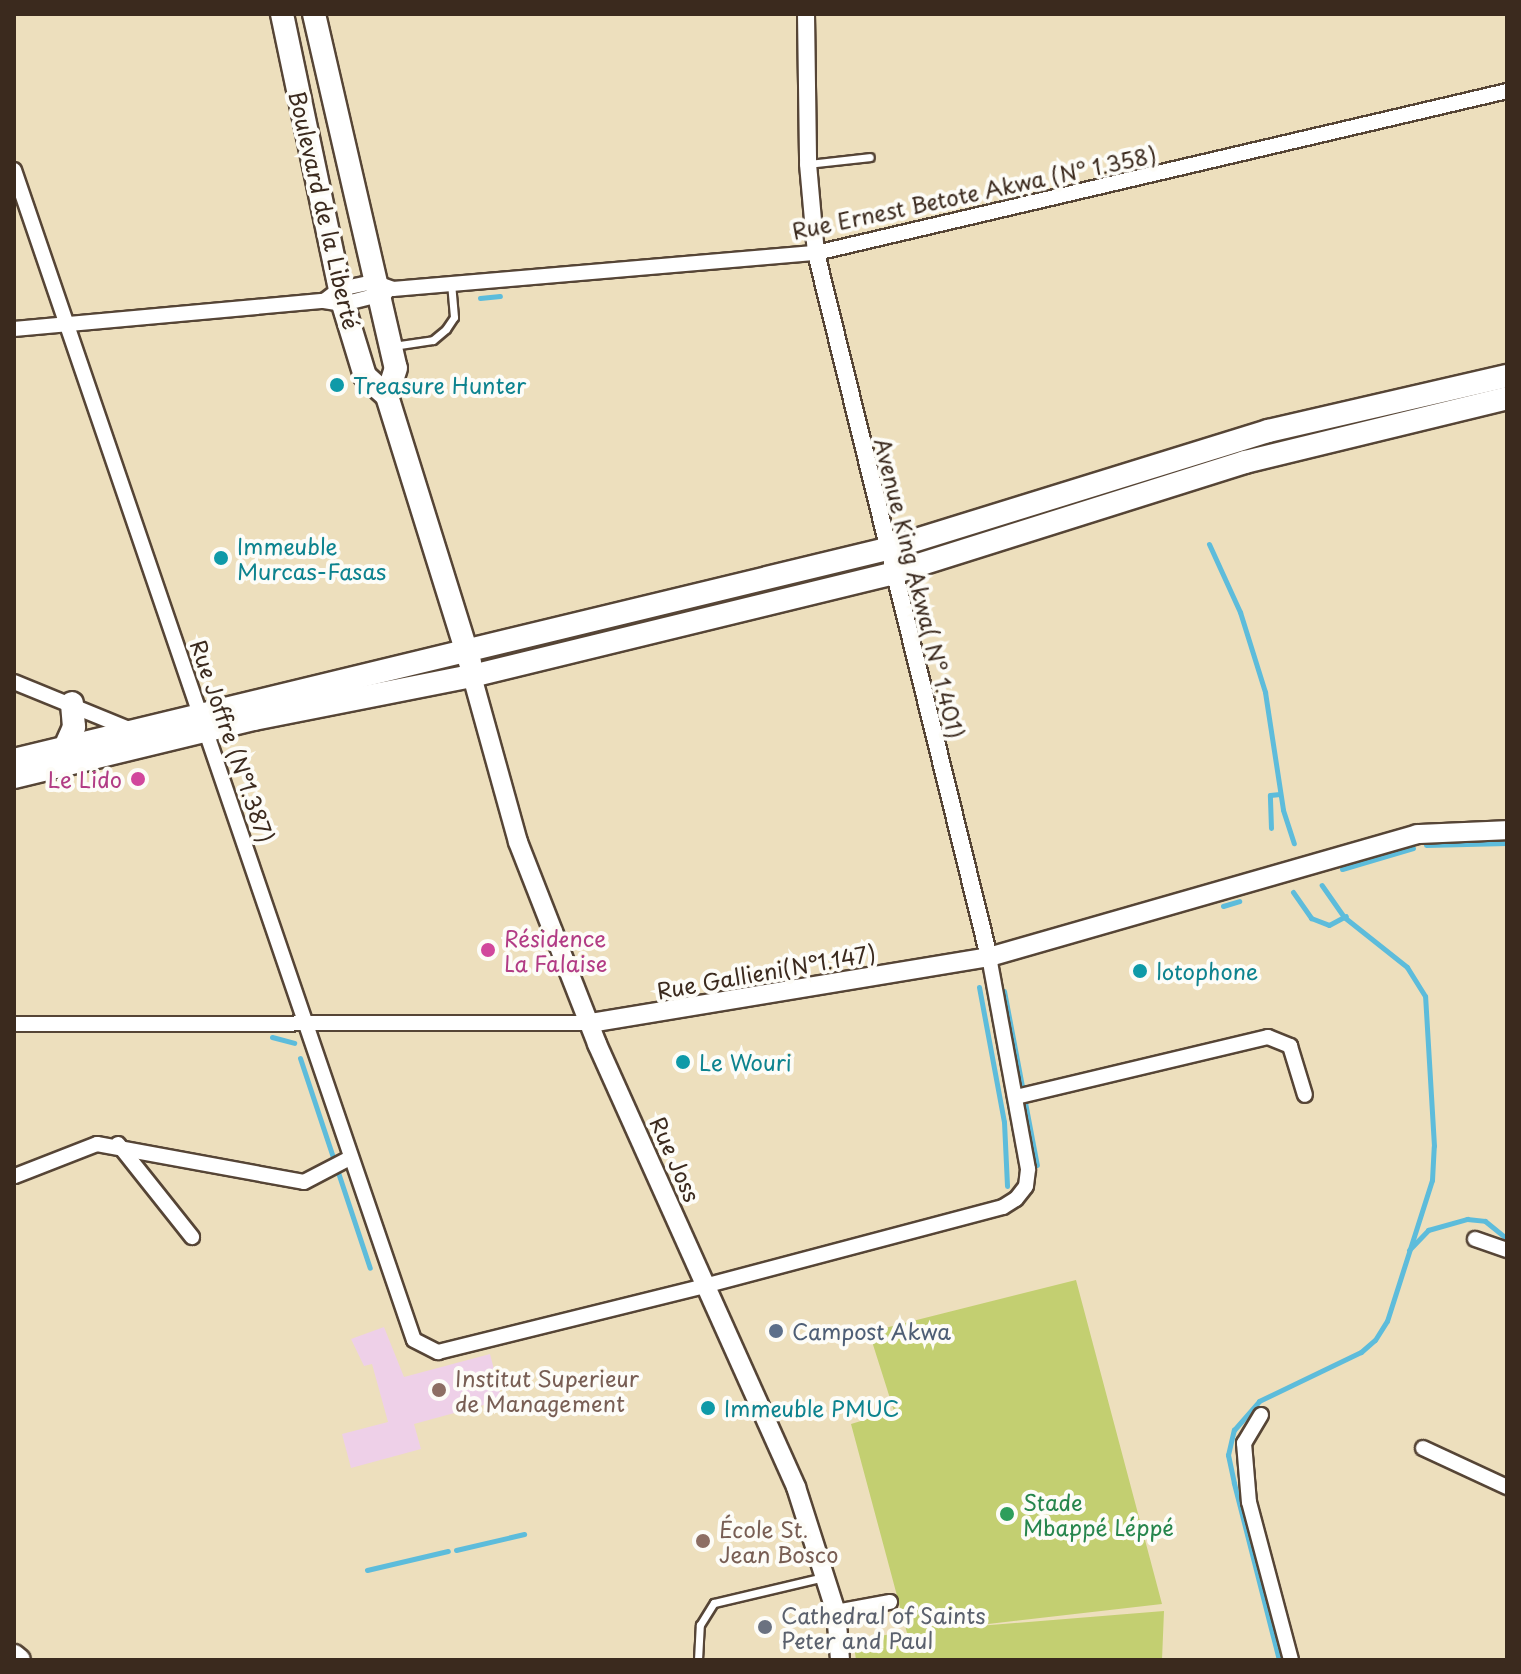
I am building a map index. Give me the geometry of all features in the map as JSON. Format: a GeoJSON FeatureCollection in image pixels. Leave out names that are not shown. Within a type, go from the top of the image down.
{"type":"FeatureCollection","features":[{"type":"Feature","properties":{"kind":"main road","name":"Boulevard de la Liberté"},"geometry":{"type":"LineString","coordinates":[[282,14],[335,298],[365,376],[387,396],[468,651],[472,676]]}},
{"type":"Feature","properties":{"kind":"main road","name":"Boulevard de la Liberté"},"geometry":{"type":"LineString","coordinates":[[314,14],[381,290],[396,368],[387,396]]}},
{"type":"Feature","properties":{"kind":"main road"},"geometry":{"type":"LineString","coordinates":[[14,777],[136,737],[204,722],[468,651],[887,549],[1268,431],[1507,376]]}},
{"type":"Feature","properties":{"kind":"main road"},"geometry":{"type":"LineString","coordinates":[[204,722],[472,676],[893,573],[1245,462],[1507,398]]}},
{"type":"Feature","properties":{"kind":"main road","name":"Rue Joss"},"geometry":{"type":"LineString","coordinates":[[472,676],[518,842],[591,1023],[796,1487],[836,1612],[840,1660]]}},
{"type":"Feature","properties":{"kind":"main road"},"geometry":{"type":"LineString","coordinates":[[66,745],[75,721],[72,703]]}},
{"type":"Feature","properties":{"kind":"main road"},"geometry":{"type":"LineString","coordinates":[[14,760],[66,745],[136,737]]}},
{"type":"Feature","properties":{"kind":"main road","name":"Rue Gallieni(N°1.147)"},"geometry":{"type":"LineString","coordinates":[[591,1023],[989,957],[1417,834],[1507,830]]}},
{"type":"Feature","properties":{"kind":"main road"},"geometry":{"type":"LineString","coordinates":[[14,1656],[19,1660]]}},
{"type":"Feature","properties":{"kind":"street","name":"Avenue King Akwa( N° 1.401)"},"geometry":{"type":"LineString","coordinates":[[708,1285],[1003,1207],[1026,1186],[1028,1169],[989,957],[816,253],[808,164],[806,14]]}},
{"type":"Feature","properties":{"kind":"street","name":"Rue Ernest Betote Akwa (N° 1.358)"},"geometry":{"type":"LineString","coordinates":[[14,329],[335,298],[381,290],[816,253],[1507,91]]}},
{"type":"Feature","properties":{"kind":"street","name":"Rue Joffre (N°1.387)"},"geometry":{"type":"LineString","coordinates":[[14,170],[204,722],[405,1327],[425,1349],[438,1352],[708,1285]]}},
{"type":"Feature","properties":{"kind":"street"},"geometry":{"type":"LineString","coordinates":[[14,682],[72,703],[136,737]]}},
{"type":"Feature","properties":{"kind":"street","name":"Rue Gallieni(N°1.147)"},"geometry":{"type":"LineString","coordinates":[[14,1024],[591,1023]]}},
{"type":"Feature","properties":{"kind":"street"},"geometry":{"type":"LineString","coordinates":[[1016,1097],[1268,1037],[1290,1046],[1305,1095]]}},
{"type":"Feature","properties":{"kind":"street"},"geometry":{"type":"LineString","coordinates":[[15,1176],[97,1144],[118,1144],[304,1182],[348,1159]]}},
{"type":"Feature","properties":{"kind":"street"},"geometry":{"type":"LineString","coordinates":[[118,1144],[192,1237]]}},
{"type":"Feature","properties":{"kind":"street"},"geometry":{"type":"LineString","coordinates":[[1475,1239],[1507,1250]]}},
{"type":"Feature","properties":{"kind":"street"},"geometry":{"type":"LineString","coordinates":[[1261,1415],[1244,1443],[1249,1502],[1291,1660]]}},
{"type":"Feature","properties":{"kind":"street"},"geometry":{"type":"LineString","coordinates":[[1423,1448],[1507,1487]]}},
{"type":"Feature","properties":{"kind":"street"},"geometry":{"type":"LineString","coordinates":[[836,1612],[890,1602]]}},
{"type":"Feature","properties":{"kind":"lane"},"geometry":{"type":"LineString","coordinates":[[808,164],[870,157]]}},
{"type":"Feature","properties":{"kind":"lane"},"geometry":{"type":"LineString","coordinates":[[390,347],[433,340],[446,329],[454,317],[451,284]]}},
{"type":"Feature","properties":{"kind":"lane"},"geometry":{"type":"LineString","coordinates":[[698,1660],[700,1625],[714,1603],[826,1577]]}},
{"type":"Feature","properties":{"kind":"shaded area","name":"Institut Superieur de Management"},"geometry":{"type":"Polygon","coordinates":[[[384,1327],[404,1377],[490,1354],[502,1400],[414,1424],[421,1449],[351,1468],[342,1434],[388,1422],[372,1364],[364,1366],[351,1339],[384,1327]]]}},
{"type":"Feature","properties":{"kind":"green space","name":"Stade Mbappé Léppé"},"geometry":{"type":"Polygon","coordinates":[[[1076,1280],[1162,1604],[954,1628],[1164,1611],[1162,1660],[856,1660],[853,1638],[907,1633],[851,1424],[894,1411],[869,1332],[1076,1280]]]}},
{"type":"Feature","properties":{"kind":"waterway"},"geometry":{"type":"LineString","coordinates":[[480,298],[500,296]]}},
{"type":"Feature","properties":{"kind":"waterway"},"geometry":{"type":"LineString","coordinates":[[1209,544],[1240,612],[1265,692],[1283,810],[1294,843]]}},
{"type":"Feature","properties":{"kind":"waterway"},"geometry":{"type":"LineString","coordinates":[[1271,828],[1270,795],[1280,794]]}},
{"type":"Feature","properties":{"kind":"waterway"},"geometry":{"type":"LineString","coordinates":[[1426,845],[1507,843]]}},
{"type":"Feature","properties":{"kind":"waterway"},"geometry":{"type":"LineString","coordinates":[[1342,869],[1413,848]]}},
{"type":"Feature","properties":{"kind":"waterway"},"geometry":{"type":"LineString","coordinates":[[1279,1660],[1228,1455],[1234,1430],[1259,1401],[1361,1352],[1375,1340],[1387,1321],[1432,1180],[1434,1146],[1425,996],[1407,967],[1344,917],[1322,885]]}},
{"type":"Feature","properties":{"kind":"waterway"},"geometry":{"type":"LineString","coordinates":[[1293,892],[1311,918],[1329,925],[1346,916]]}},
{"type":"Feature","properties":{"kind":"waterway"},"geometry":{"type":"LineString","coordinates":[[1223,906],[1239,901]]}},
{"type":"Feature","properties":{"kind":"waterway"},"geometry":{"type":"LineString","coordinates":[[979,987],[1004,1122],[1007,1186]]}},
{"type":"Feature","properties":{"kind":"waterway"},"geometry":{"type":"LineString","coordinates":[[1004,991],[1037,1165]]}},
{"type":"Feature","properties":{"kind":"waterway"},"geometry":{"type":"LineString","coordinates":[[272,1037],[294,1043]]}},
{"type":"Feature","properties":{"kind":"waterway"},"geometry":{"type":"LineString","coordinates":[[300,1058],[370,1268]]}},
{"type":"Feature","properties":{"kind":"waterway"},"geometry":{"type":"LineString","coordinates":[[1409,1250],[1428,1230],[1467,1219],[1485,1221],[1507,1239]]}},
{"type":"Feature","properties":{"kind":"waterway"},"geometry":{"type":"LineString","coordinates":[[456,1550],[524,1534]]}},
{"type":"Feature","properties":{"kind":"waterway"},"geometry":{"type":"LineString","coordinates":[[367,1570],[448,1551]]}},
{"type":"Feature","properties":{"kind":"place","name":"Treasure Hunter"},"geometry":{"type":"Point","coordinates":[337,385]}},
{"type":"Feature","properties":{"kind":"place","name":"Immeuble Murcas-Fasas"},"geometry":{"type":"Point","coordinates":[221,558]}},
{"type":"Feature","properties":{"kind":"place","name":"Le Lido"},"geometry":{"type":"Point","coordinates":[138,779]}},
{"type":"Feature","properties":{"kind":"place","name":"Résidence La Falaise"},"geometry":{"type":"Point","coordinates":[488,950]}},
{"type":"Feature","properties":{"kind":"place","name":"lotophone"},"geometry":{"type":"Point","coordinates":[1140,971]}},
{"type":"Feature","properties":{"kind":"place","name":"Le Wouri"},"geometry":{"type":"Point","coordinates":[683,1062]}},
{"type":"Feature","properties":{"kind":"place","name":"Campost Akwa"},"geometry":{"type":"Point","coordinates":[776,1331]}},
{"type":"Feature","properties":{"kind":"place","name":"Institut Superieur de Management"},"geometry":{"type":"Point","coordinates":[439,1390]}},
{"type":"Feature","properties":{"kind":"place","name":"Immeuble PMUC"},"geometry":{"type":"Point","coordinates":[708,1408]}},
{"type":"Feature","properties":{"kind":"place","name":"Stade Mbappé Léppé"},"geometry":{"type":"Point","coordinates":[1007,1514]}},
{"type":"Feature","properties":{"kind":"place","name":"École St. Jean Bosco"},"geometry":{"type":"Point","coordinates":[703,1541]}},
{"type":"Feature","properties":{"kind":"place","name":"Cathedral of Saints Peter and Paul"},"geometry":{"type":"Point","coordinates":[765,1627]}}]}
